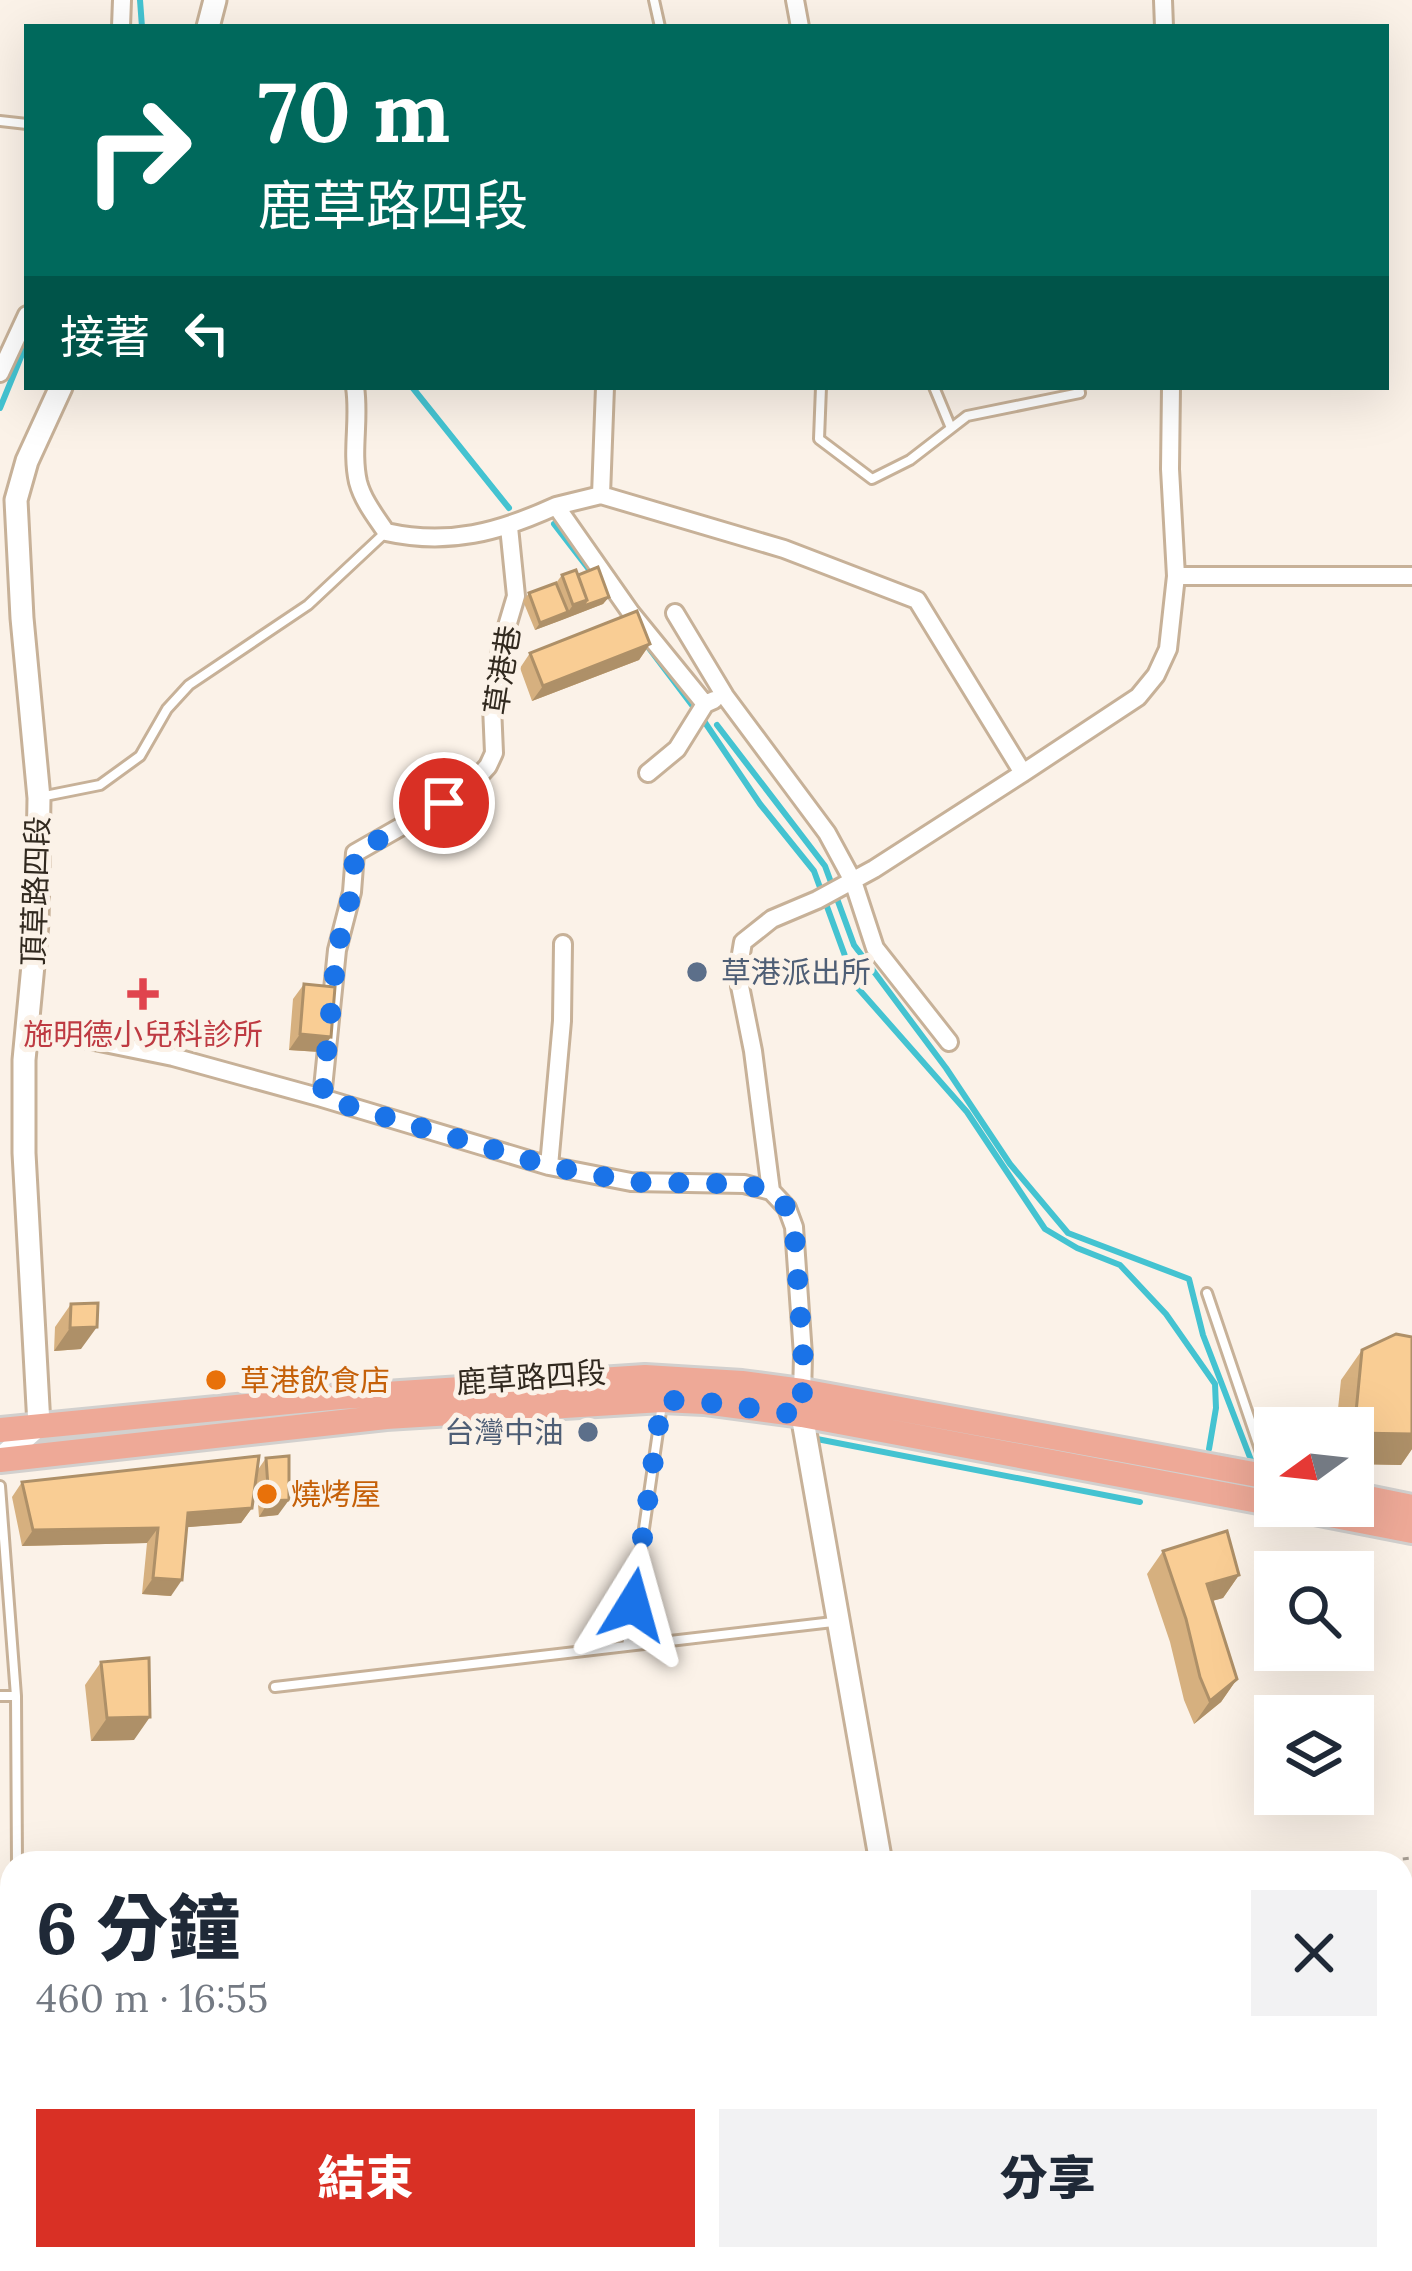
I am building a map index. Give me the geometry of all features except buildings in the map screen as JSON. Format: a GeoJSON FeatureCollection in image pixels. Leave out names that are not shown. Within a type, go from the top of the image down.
{"type":"FeatureCollection","features":[{"type":"Feature","properties":{"kind":"main road","name":"鹿草路四段"},"geometry":{"type":"LineString","coordinates":[[0,1430],[340,1397],[686,1378],[1254,1500]]}},
{"type":"Feature","properties":{"kind":"main road","name":"鹿草路四段"},"geometry":{"type":"LineString","coordinates":[[0,1460],[386,1417],[662,1400],[802,1403],[1254,1475]]}},
{"type":"Feature","properties":{"kind":"main road"},"geometry":{"type":"LineString","coordinates":[[1374,1499],[1412,1507]]}},
{"type":"Feature","properties":{"kind":"main road"},"geometry":{"type":"LineString","coordinates":[[1374,1524],[1412,1531]]}},
{"type":"Feature","properties":{"kind":"street"},"geometry":{"type":"LineString","coordinates":[[0,373],[24,321]]}},
{"type":"Feature","properties":{"kind":"street","name":"頂草路四段"},"geometry":{"type":"LineString","coordinates":[[39,1425],[24,1153],[39,798],[9,513],[27,460],[61,390]]}},
{"type":"Feature","properties":{"kind":"street"},"geometry":{"type":"LineString","coordinates":[[355,390],[358,483],[386,532],[449,537],[509,527],[556,506],[601,495],[784,549],[917,600],[1023,773]]}},
{"type":"Feature","properties":{"kind":"street"},"geometry":{"type":"LineString","coordinates":[[601,495],[605,390]]}},
{"type":"Feature","properties":{"kind":"street"},"geometry":{"type":"LineString","coordinates":[[770,1191],[739,966],[743,942],[772,920],[847,884],[1023,773],[1138,697],[1156,675],[1168,649],[1176,576],[1171,390]]}},
{"type":"Feature","properties":{"kind":"street"},"geometry":{"type":"LineString","coordinates":[[556,506],[631,613],[705,704]]}},
{"type":"Feature","properties":{"kind":"street","name":"草港巷"},"geometry":{"type":"LineString","coordinates":[[322,1098],[337,950],[352,892],[355,853],[467,789],[494,753],[492,706],[515,596],[509,527]]}},
{"type":"Feature","properties":{"kind":"street"},"geometry":{"type":"LineString","coordinates":[[1176,576],[1412,575]]}},
{"type":"Feature","properties":{"kind":"street"},"geometry":{"type":"LineString","coordinates":[[675,614],[725,696],[827,833],[875,948],[950,1042]]}},
{"type":"Feature","properties":{"kind":"street"},"geometry":{"type":"LineString","coordinates":[[648,773],[677,748],[705,704],[725,696]]}},
{"type":"Feature","properties":{"kind":"street"},"geometry":{"type":"LineString","coordinates":[[549,1166],[562,1021],[563,944]]}},
{"type":"Feature","properties":{"kind":"street"},"geometry":{"type":"LineString","coordinates":[[26,1028],[173,1057],[549,1166],[631,1182],[744,1184],[770,1191],[787,1208],[794,1227],[802,1403],[879,1851]]}},
{"type":"Feature","properties":{"kind":"street"},"geometry":{"type":"LineString","coordinates":[[0,1460],[39,1425]]}},
{"type":"Feature","properties":{"kind":"lane"},"geometry":{"type":"LineString","coordinates":[[821,390],[819,440],[872,479],[910,460],[967,416],[1080,390]]}},
{"type":"Feature","properties":{"kind":"lane"},"geometry":{"type":"LineString","coordinates":[[935,390],[952,428]]}},
{"type":"Feature","properties":{"kind":"lane"},"geometry":{"type":"LineString","coordinates":[[39,798],[100,784],[140,756],[167,709],[188,685],[308,605],[386,532]]}},
{"type":"Feature","properties":{"kind":"lane"},"geometry":{"type":"LineString","coordinates":[[1208,1293],[1254,1426]]}},
{"type":"Feature","properties":{"kind":"lane"},"geometry":{"type":"LineString","coordinates":[[628,1646],[662,1400]]}},
{"type":"Feature","properties":{"kind":"lane"},"geometry":{"type":"LineString","coordinates":[[0,1486],[16,1696],[17,1851]]}},
{"type":"Feature","properties":{"kind":"lane"},"geometry":{"type":"LineString","coordinates":[[274,1688],[838,1621]]}},
{"type":"Feature","properties":{"kind":"lane"},"geometry":{"type":"LineString","coordinates":[[0,1696],[16,1696]]}},
{"type":"Feature","properties":{"kind":"waterway"},"geometry":{"type":"LineString","coordinates":[[140,0],[142,24]]}},
{"type":"Feature","properties":{"kind":"waterway"},"geometry":{"type":"LineString","coordinates":[[0,408],[24,349]]}},
{"type":"Feature","properties":{"kind":"waterway"},"geometry":{"type":"LineString","coordinates":[[414,390],[509,508]]}},
{"type":"Feature","properties":{"kind":"waterway"},"geometry":{"type":"LineString","coordinates":[[554,524],[594,576]]}},
{"type":"Feature","properties":{"kind":"waterway"},"geometry":{"type":"LineString","coordinates":[[645,643],[814,871],[856,986],[967,1112],[1045,1229],[1120,1265],[1166,1314],[1215,1384],[1209,1449]]}},
{"type":"Feature","properties":{"kind":"waterway"},"geometry":{"type":"LineString","coordinates":[[717,725],[825,866],[854,945],[1010,1164],[1068,1233],[1189,1279],[1203,1335],[1251,1460]]}},
{"type":"Feature","properties":{"kind":"waterway"},"geometry":{"type":"LineString","coordinates":[[817,1441],[1140,1502]]}},
{"type":"Feature","properties":{"kind":"place","name":"草港派出所"},"geometry":{"type":"Point","coordinates":[697,972]}},
{"type":"Feature","properties":{"kind":"place","name":"施明德小兒科診所"},"geometry":{"type":"Point","coordinates":[143,994]}},
{"type":"Feature","properties":{"kind":"place","name":"草港飲食店"},"geometry":{"type":"Point","coordinates":[216,1380]}},
{"type":"Feature","properties":{"kind":"place","name":"台灣中油"},"geometry":{"type":"Point","coordinates":[588,1432]}},
{"type":"Feature","properties":{"kind":"place","name":"燒烤屋"},"geometry":{"type":"Point","coordinates":[267,1494]}},
{"type":"Feature","properties":{"kind":"route"},"geometry":{"type":"LineString","coordinates":[[444,803],[355,853],[352,892],[337,950],[322,1098],[549,1166],[631,1182],[744,1184],[770,1191],[787,1208],[794,1227],[802,1415],[662,1400],[633,1605]]}}]}
